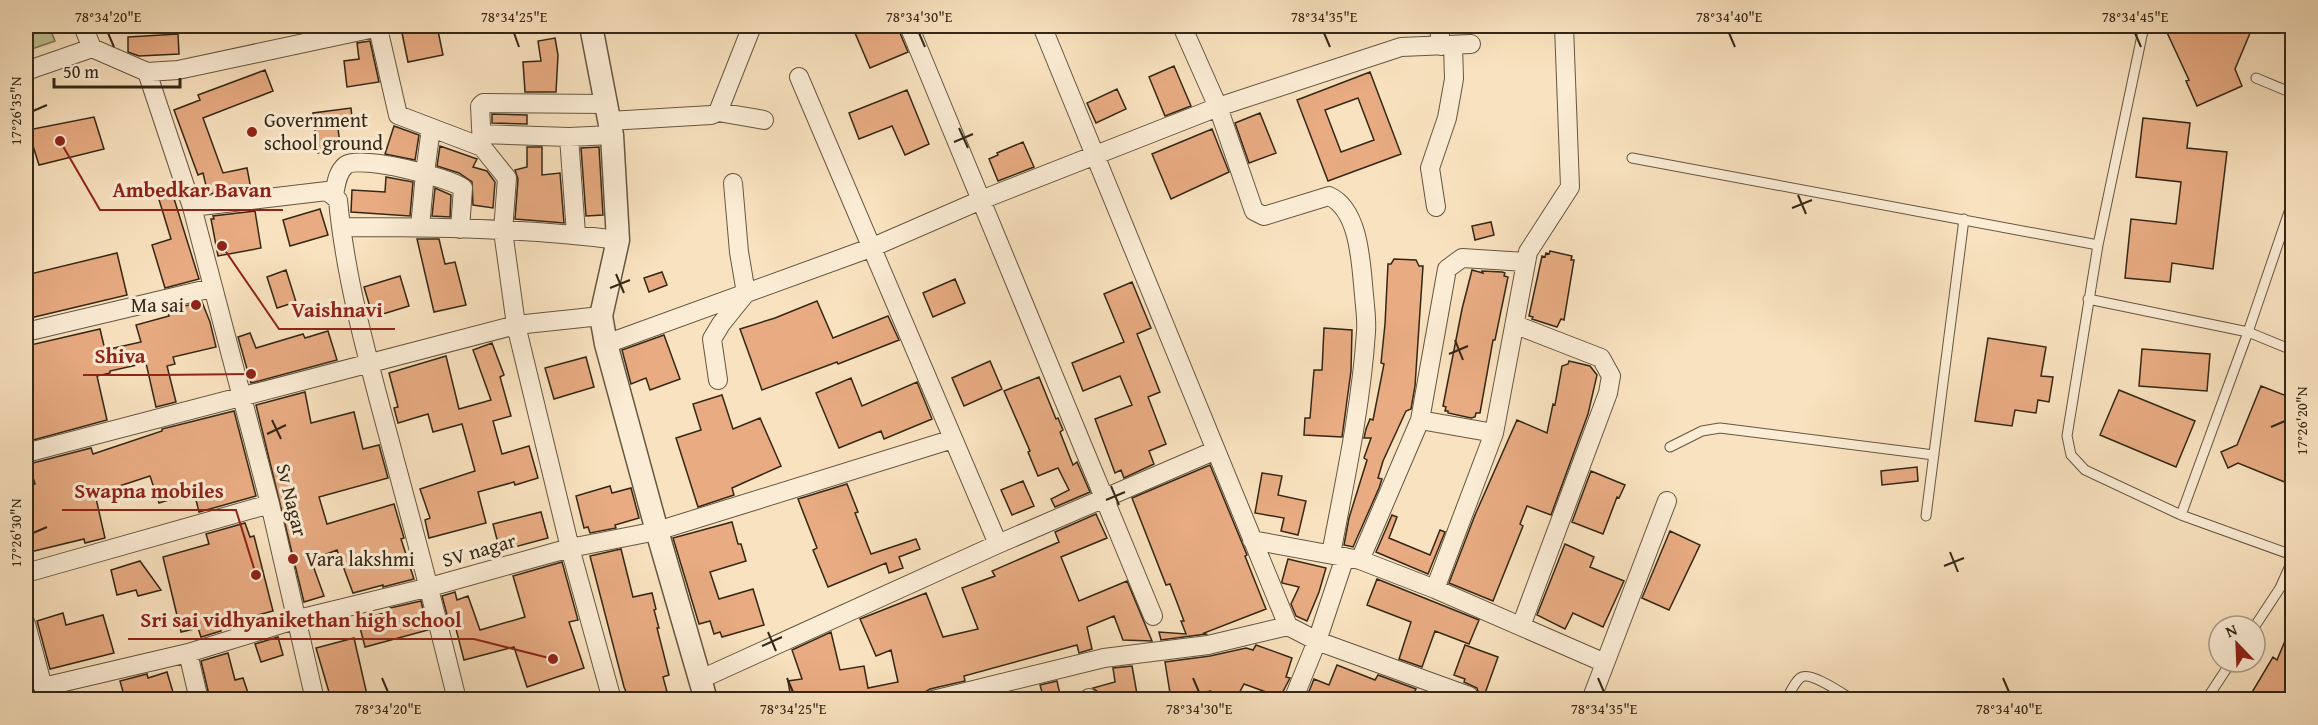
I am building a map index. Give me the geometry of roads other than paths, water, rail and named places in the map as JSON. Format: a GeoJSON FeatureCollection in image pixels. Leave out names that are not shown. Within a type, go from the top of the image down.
{"type":"FeatureCollection","features":[{"type":"Feature","properties":{"kind":"street"},"geometry":{"type":"LineString","coordinates":[[83,26],[92,48]]}},
{"type":"Feature","properties":{"kind":"street"},"geometry":{"type":"LineString","coordinates":[[591,26],[610,120],[618,240],[602,316],[606,344],[657,531],[704,689],[998,544],[1104,496],[1216,450]]}},
{"type":"Feature","properties":{"kind":"street"},"geometry":{"type":"LineString","coordinates":[[718,112],[752,26]]}},
{"type":"Feature","properties":{"kind":"street"},"geometry":{"type":"LineString","coordinates":[[909,26],[1154,616]]}},
{"type":"Feature","properties":{"kind":"street"},"geometry":{"type":"LineString","coordinates":[[1042,26],[1288,626]]}},
{"type":"Feature","properties":{"kind":"street"},"geometry":{"type":"LineString","coordinates":[[1182,26],[1218,107],[1254,211],[1264,216],[1329,196],[1341,203],[1359,244],[1366,329],[1356,420],[1346,557]]}},
{"type":"Feature","properties":{"kind":"street"},"geometry":{"type":"LineString","coordinates":[[1436,207],[1430,168],[1447,118],[1454,79],[1455,45],[1439,26]]}},
{"type":"Feature","properties":{"kind":"street"},"geometry":{"type":"LineString","coordinates":[[1435,589],[1494,433],[1528,252],[1570,186],[1564,26]]}},
{"type":"Feature","properties":{"kind":"street"},"geometry":{"type":"LineString","coordinates":[[26,71],[92,48],[147,72],[178,70],[381,27],[398,115],[431,128],[482,140],[569,137],[610,120]]}},
{"type":"Feature","properties":{"kind":"street"},"geometry":{"type":"LineString","coordinates":[[606,344],[873,248],[981,200],[1218,107],[1380,52],[1401,47],[1455,45]]}},
{"type":"Feature","properties":{"kind":"street","name":"Sv Nagar"},"geometry":{"type":"LineString","coordinates":[[147,72],[192,207],[270,504],[315,699]]}},
{"type":"Feature","properties":{"kind":"street"},"geometry":{"type":"LineString","coordinates":[[799,77],[998,544]]}},
{"type":"Feature","properties":{"kind":"street"},"geometry":{"type":"LineString","coordinates":[[612,699],[570,548],[516,325],[503,231],[507,178],[482,140],[480,106],[488,101],[610,120],[711,115],[718,112],[764,120]]}},
{"type":"Feature","properties":{"kind":"street"},"geometry":{"type":"LineString","coordinates":[[420,227],[424,173],[431,128]]}},
{"type":"Feature","properties":{"kind":"street"},"geometry":{"type":"LineString","coordinates":[[569,137],[576,234]]}},
{"type":"Feature","properties":{"kind":"street"},"geometry":{"type":"LineString","coordinates":[[334,195],[337,178],[342,170],[351,163],[362,161],[424,173],[463,188],[460,229]]}},
{"type":"Feature","properties":{"kind":"street"},"geometry":{"type":"LineString","coordinates":[[718,380],[712,339],[746,293],[733,183]]}},
{"type":"Feature","properties":{"kind":"street"},"geometry":{"type":"LineString","coordinates":[[192,207],[327,191],[338,200],[340,227],[369,365],[430,587],[457,699]]}},
{"type":"Feature","properties":{"kind":"street"},"geometry":{"type":"LineString","coordinates":[[340,227],[420,227],[576,234],[618,240]]}},
{"type":"Feature","properties":{"kind":"street"},"geometry":{"type":"LineString","coordinates":[[1293,699],[1317,640],[1346,557],[1420,420],[1448,269],[1462,258],[1527,262]]}},
{"type":"Feature","properties":{"kind":"street"},"geometry":{"type":"LineString","coordinates":[[26,332],[212,288]]}},
{"type":"Feature","properties":{"kind":"street"},"geometry":{"type":"LineString","coordinates":[[26,453],[516,325],[602,316]]}},
{"type":"Feature","properties":{"kind":"street"},"geometry":{"type":"LineString","coordinates":[[1516,325],[1601,358],[1611,376],[1608,393],[1521,626]]}},
{"type":"Feature","properties":{"kind":"street"},"geometry":{"type":"LineString","coordinates":[[1420,420],[1494,433]]}},
{"type":"Feature","properties":{"kind":"street","name":"SV nagar"},"geometry":{"type":"LineString","coordinates":[[26,624],[40,693],[188,653],[298,619],[430,587],[570,548],[657,531],[953,438]]}},
{"type":"Feature","properties":{"kind":"street"},"geometry":{"type":"LineString","coordinates":[[1591,699],[1667,501]]}},
{"type":"Feature","properties":{"kind":"street"},"geometry":{"type":"LineString","coordinates":[[26,573],[270,504]]}},
{"type":"Feature","properties":{"kind":"street"},"geometry":{"type":"LineString","coordinates":[[1252,540],[1346,557],[1435,589],[1605,663]]}},
{"type":"Feature","properties":{"kind":"street"},"geometry":{"type":"LineString","coordinates":[[933,699],[1104,658],[1208,645],[1288,626],[1317,640],[1469,696]]}},
{"type":"Feature","properties":{"kind":"street"},"geometry":{"type":"LineString","coordinates":[[188,653],[199,699]]}},
{"type":"Feature","properties":{"kind":"lane"},"geometry":{"type":"LineString","coordinates":[[2144,26],[2088,299],[2067,436],[2071,455],[2085,470],[2181,515],[2292,555]]}},
{"type":"Feature","properties":{"kind":"lane"},"geometry":{"type":"LineString","coordinates":[[2256,78],[2292,93]]}},
{"type":"Feature","properties":{"kind":"lane"},"geometry":{"type":"LineString","coordinates":[[1632,158],[2098,245]]}},
{"type":"Feature","properties":{"kind":"lane"},"geometry":{"type":"LineString","coordinates":[[2181,515],[2292,203]]}},
{"type":"Feature","properties":{"kind":"lane"},"geometry":{"type":"LineString","coordinates":[[1926,516],[1964,219]]}},
{"type":"Feature","properties":{"kind":"lane"},"geometry":{"type":"LineString","coordinates":[[2088,299],[2248,332],[2292,350]]}},
{"type":"Feature","properties":{"kind":"lane"},"geometry":{"type":"LineString","coordinates":[[1670,447],[1702,431],[1720,428],[1934,455]]}},
{"type":"Feature","properties":{"kind":"lane"},"geometry":{"type":"LineString","coordinates":[[2263,614],[2280,588],[2292,561]]}},
{"type":"Feature","properties":{"kind":"lane"},"geometry":{"type":"LineString","coordinates":[[2206,699],[2223,674]]}},
{"type":"Feature","properties":{"kind":"lane"},"geometry":{"type":"LineString","coordinates":[[1786,699],[1798,679],[1803,676],[1812,676],[1853,699]]}},
{"type":"Feature","properties":{"kind":"place","name":"Government school ground"},"geometry":{"type":"Point","coordinates":[252,132]}},
{"type":"Feature","properties":{"kind":"place","name":"Ambedkar Bavan"},"geometry":{"type":"Point","coordinates":[60,141]}},
{"type":"Feature","properties":{"kind":"place","name":"Vaishnavi"},"geometry":{"type":"Point","coordinates":[222,246]}},
{"type":"Feature","properties":{"kind":"place","name":"Ma sai"},"geometry":{"type":"Point","coordinates":[196,305]}},
{"type":"Feature","properties":{"kind":"place","name":"Shiva"},"geometry":{"type":"Point","coordinates":[251,374]}},
{"type":"Feature","properties":{"kind":"place","name":"Vara lakshmi"},"geometry":{"type":"Point","coordinates":[293,559]}},
{"type":"Feature","properties":{"kind":"place","name":"Swapna mobiles"},"geometry":{"type":"Point","coordinates":[256,575]}},
{"type":"Feature","properties":{"kind":"place","name":"Sri sai vidhyanikethan high school"},"geometry":{"type":"Point","coordinates":[553,659]}}]}
